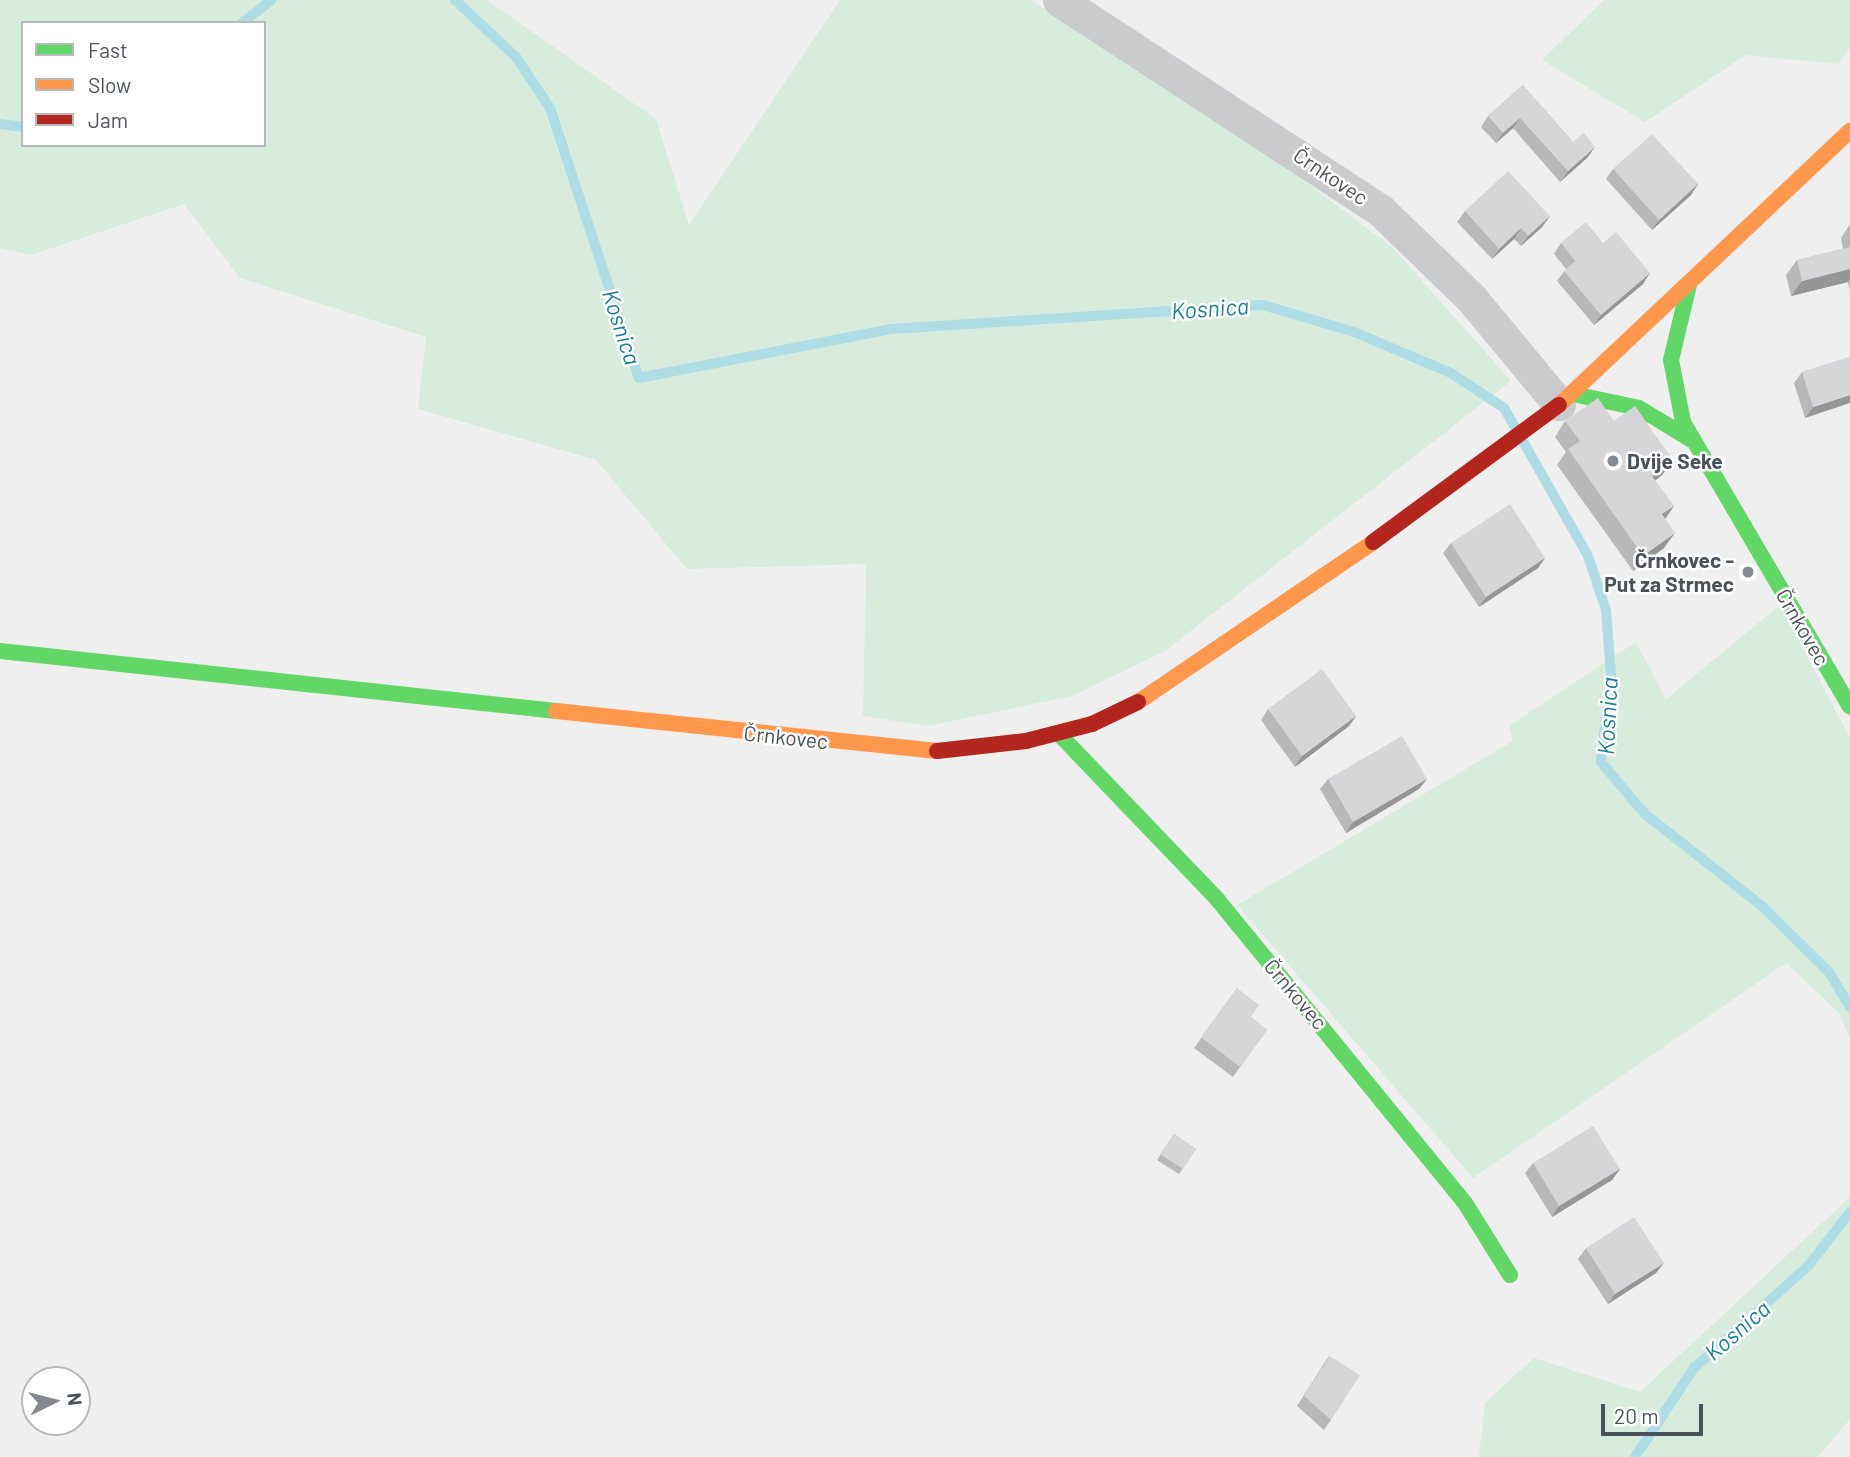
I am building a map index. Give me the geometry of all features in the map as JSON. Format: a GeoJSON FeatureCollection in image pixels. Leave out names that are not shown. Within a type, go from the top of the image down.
{"type":"FeatureCollection","features":[{"type":"Feature","properties":{"kind":"main road","name":"Črnkovec"},"geometry":{"type":"LineString","coordinates":[[0,651],[681,726],[945,751],[1058,733],[1152,695],[1282,609],[1556,407],[1850,131]]}},
{"type":"Feature","properties":{"kind":"main road","name":"Črnkovec"},"geometry":{"type":"LineString","coordinates":[[1692,279],[1678,312],[1671,360],[1676,402],[1690,439],[1850,707]]}},
{"type":"Feature","properties":{"kind":"main road","name":"Črnkovec"},"geometry":{"type":"LineString","coordinates":[[1556,407],[1639,408],[1690,439]]}},
{"type":"Feature","properties":{"kind":"main road","name":"Črnkovec"},"geometry":{"type":"LineString","coordinates":[[1058,733],[1217,899],[1448,1182],[1510,1275]]}},
{"type":"Feature","properties":{"kind":"street","name":"Črnkovec"},"geometry":{"type":"LineString","coordinates":[[1059,0],[1380,209],[1471,298],[1556,407]]}},
{"type":"Feature","properties":{"kind":"green space"},"geometry":{"type":"Polygon","coordinates":[[[0,0],[487,0],[656,119],[689,225],[840,0],[1031,0],[1274,158],[1393,248],[1511,381],[1165,651],[1072,696],[928,726],[863,716],[866,564],[687,569],[596,460],[418,409],[426,337],[240,278],[184,204],[31,255],[0,248],[0,0]]]}},
{"type":"Feature","properties":{"kind":"green space"},"geometry":{"type":"Polygon","coordinates":[[[1604,0],[1850,0],[1850,48],[1838,64],[1746,55],[1645,122],[1542,60],[1604,0]]]}},
{"type":"Feature","properties":{"kind":"green space"},"geometry":{"type":"Polygon","coordinates":[[[1780,605],[1850,738],[1850,1039],[1839,1013],[1786,963],[1473,1178],[1237,905],[1513,741],[1509,726],[1636,642],[1666,699],[1780,605]]]}},
{"type":"Feature","properties":{"kind":"green space"},"geometry":{"type":"Polygon","coordinates":[[[1850,1197],[1850,1419],[1818,1457],[1479,1457],[1485,1403],[1534,1358],[1640,1392],[1850,1197]]]}},
{"type":"Feature","properties":{"kind":"building"},"geometry":{"type":"Polygon","coordinates":[[[1523,85],[1573,142],[1584,133],[1595,147],[1568,171],[1520,118],[1503,133],[1488,116],[1523,85]]]}},
{"type":"Feature","properties":{"kind":"building"},"geometry":{"type":"Polygon","coordinates":[[[1652,134],[1698,184],[1659,220],[1613,169],[1652,134]]]}},
{"type":"Feature","properties":{"kind":"building"},"geometry":{"type":"Polygon","coordinates":[[[1508,171],[1550,216],[1528,236],[1521,228],[1499,249],[1465,211],[1508,171]]]}},
{"type":"Feature","properties":{"kind":"building"},"geometry":{"type":"Polygon","coordinates":[[[1586,222],[1603,243],[1616,232],[1650,273],[1601,315],[1564,271],[1575,261],[1561,243],[1586,222]]]}},
{"type":"Feature","properties":{"kind":"building"},"geometry":{"type":"Polygon","coordinates":[[[1850,247],[1850,269],[1802,281],[1797,260],[1850,247]]]}},
{"type":"Feature","properties":{"kind":"building"},"geometry":{"type":"Polygon","coordinates":[[[1850,357],[1850,395],[1813,407],[1802,372],[1850,357]]]}},
{"type":"Feature","properties":{"kind":"building"},"geometry":{"type":"Polygon","coordinates":[[[1598,398],[1614,421],[1635,406],[1673,460],[1652,476],[1674,506],[1662,514],[1675,533],[1643,556],[1568,449],[1580,441],[1565,421],[1598,398]]]}},
{"type":"Feature","properties":{"kind":"building"},"geometry":{"type":"Polygon","coordinates":[[[1510,504],[1545,558],[1486,597],[1451,543],[1510,504]]]}},
{"type":"Feature","properties":{"kind":"building"},"geometry":{"type":"Polygon","coordinates":[[[1322,669],[1356,716],[1302,756],[1268,709],[1322,669]]]}},
{"type":"Feature","properties":{"kind":"building"},"geometry":{"type":"Polygon","coordinates":[[[1402,736],[1427,779],[1353,822],[1328,779],[1402,736]]]}},
{"type":"Feature","properties":{"kind":"building"},"geometry":{"type":"Polygon","coordinates":[[[1237,988],[1259,1005],[1251,1017],[1267,1030],[1240,1067],[1201,1037],[1237,988]]]}},
{"type":"Feature","properties":{"kind":"building"},"geometry":{"type":"Polygon","coordinates":[[[1593,1126],[1620,1169],[1559,1206],[1533,1163],[1593,1126]]]}},
{"type":"Feature","properties":{"kind":"building"},"geometry":{"type":"Polygon","coordinates":[[[1174,1134],[1196,1149],[1183,1169],[1160,1154],[1174,1134]]]}},
{"type":"Feature","properties":{"kind":"building"},"geometry":{"type":"Polygon","coordinates":[[[1634,1217],[1664,1263],[1615,1294],[1586,1248],[1634,1217]]]}},
{"type":"Feature","properties":{"kind":"building"},"geometry":{"type":"Polygon","coordinates":[[[1330,1356],[1360,1375],[1331,1420],[1304,1396],[1330,1356]]]}},
{"type":"Feature","properties":{"kind":"waterway","name":"Kosnica"},"geometry":{"type":"LineString","coordinates":[[245,21],[271,0]]}},
{"type":"Feature","properties":{"kind":"waterway","name":"Kosnica"},"geometry":{"type":"LineString","coordinates":[[455,0],[516,57],[550,108],[639,378],[892,329],[1263,305],[1354,332],[1451,373],[1504,408],[1588,556],[1606,610],[1611,675],[1601,762],[1645,814],[1763,907],[1829,972],[1850,1007]]}},
{"type":"Feature","properties":{"kind":"waterway","name":"Kosnica"},"geometry":{"type":"LineString","coordinates":[[0,124],[21,127]]}},
{"type":"Feature","properties":{"kind":"waterway","name":"Kosnica"},"geometry":{"type":"LineString","coordinates":[[1635,1457],[1694,1368],[1809,1265],[1850,1212]]}},
{"type":"Feature","properties":{"kind":"traffic: fast"},"geometry":{"type":"LineString","coordinates":[[1689,285],[1671,360],[1683,422],[1850,707]]}},
{"type":"Feature","properties":{"kind":"traffic: fast"},"geometry":{"type":"LineString","coordinates":[[1573,394],[1639,408],[1690,439]]}},
{"type":"Feature","properties":{"kind":"traffic: fast"},"geometry":{"type":"LineString","coordinates":[[0,651],[556,711]]}},
{"type":"Feature","properties":{"kind":"traffic: fast"},"geometry":{"type":"LineString","coordinates":[[1058,733],[1217,899],[1465,1203],[1510,1275]]}},
{"type":"Feature","properties":{"kind":"traffic: slow"},"geometry":{"type":"LineString","coordinates":[[1559,405],[1850,131]]}},
{"type":"Feature","properties":{"kind":"traffic: slow"},"geometry":{"type":"LineString","coordinates":[[1138,702],[1373,542]]}},
{"type":"Feature","properties":{"kind":"traffic: slow"},"geometry":{"type":"LineString","coordinates":[[556,711],[937,751]]}},
{"type":"Feature","properties":{"kind":"traffic: jam"},"geometry":{"type":"LineString","coordinates":[[1373,542],[1559,405]]}},
{"type":"Feature","properties":{"kind":"traffic: jam"},"geometry":{"type":"LineString","coordinates":[[937,751],[1026,741],[1092,724],[1138,702]]}},
{"type":"Feature","properties":{"kind":"place","name":"Dvije Seke"},"geometry":{"type":"Point","coordinates":[1613,461]}},
{"type":"Feature","properties":{"kind":"place","name":"Črnkovec - Put za Strmec"},"geometry":{"type":"Point","coordinates":[1748,572]}}]}
